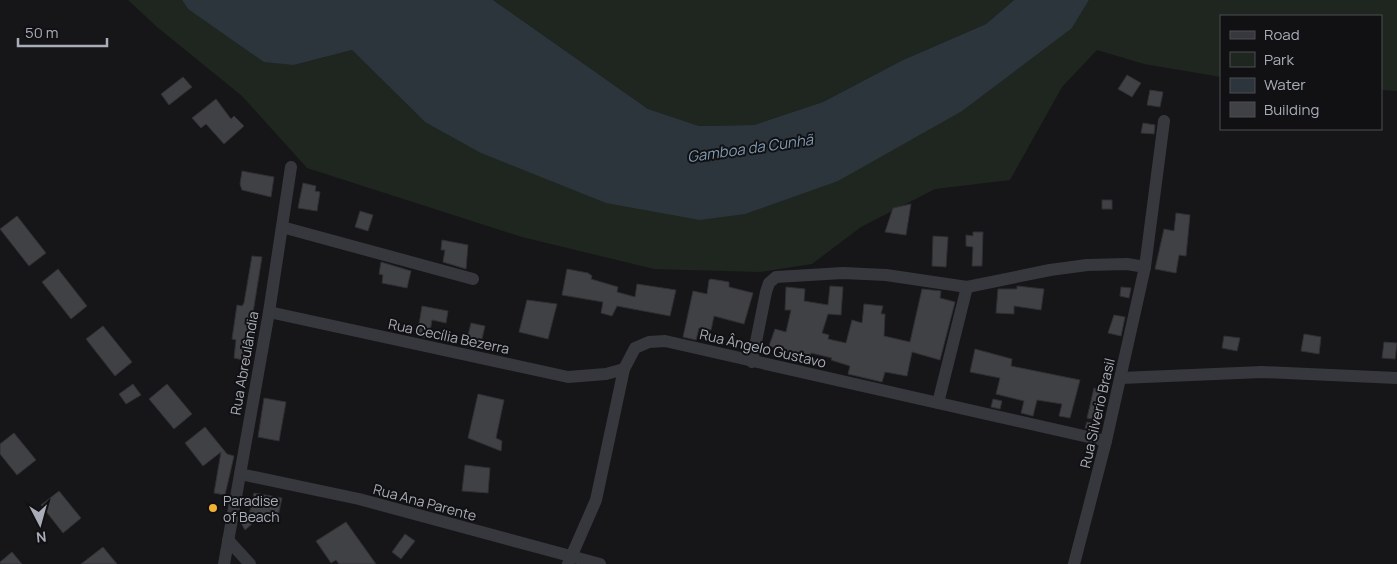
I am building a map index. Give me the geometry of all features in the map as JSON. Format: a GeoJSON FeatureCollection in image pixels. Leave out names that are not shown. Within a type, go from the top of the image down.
{"type":"FeatureCollection","features":[{"type":"Feature","properties":{"kind":"street","name":"Rua Silverio Brasil"},"geometry":{"type":"LineString","coordinates":[[1074,564],[1106,441],[1145,268],[1164,121]]}},
{"type":"Feature","properties":{"kind":"street","name":"Rua Abreulândia"},"geometry":{"type":"LineString","coordinates":[[224,564],[269,312],[291,166]]}},
{"type":"Feature","properties":{"kind":"street"},"geometry":{"type":"LineString","coordinates":[[282,227],[473,279]]}},
{"type":"Feature","properties":{"kind":"street"},"geometry":{"type":"LineString","coordinates":[[752,362],[766,292],[769,283],[776,277],[843,273],[886,275],[967,287],[1050,270],[1087,265],[1127,264],[1145,268]]}},
{"type":"Feature","properties":{"kind":"street"},"geometry":{"type":"LineString","coordinates":[[938,403],[967,287]]}},
{"type":"Feature","properties":{"kind":"street","name":"Rua Cecília Bezerra"},"geometry":{"type":"LineString","coordinates":[[269,312],[568,377],[585,377],[624,369]]}},
{"type":"Feature","properties":{"kind":"street","name":"Rua Ângelo Gustavo"},"geometry":{"type":"LineString","coordinates":[[570,560],[596,500],[624,369],[635,348],[649,342],[665,341],[1106,441]]}},
{"type":"Feature","properties":{"kind":"street"},"geometry":{"type":"LineString","coordinates":[[1120,378],[1262,372],[1397,378]]}},
{"type":"Feature","properties":{"kind":"street","name":"Rua Ana Parente"},"geometry":{"type":"LineString","coordinates":[[240,474],[359,499],[570,560],[600,564]]}},
{"type":"Feature","properties":{"kind":"street"},"geometry":{"type":"LineString","coordinates":[[228,540],[250,564]]}},
{"type":"Feature","properties":{"kind":"green space"},"geometry":{"type":"Polygon","coordinates":[[[128,0],[182,0],[188,9],[294,65],[352,50],[425,122],[606,203],[1072,28],[1089,0],[1397,0],[1397,91],[1382,90],[1382,15],[1220,15],[1220,77],[1144,64],[1097,50],[1062,87],[1010,180],[935,189],[861,227],[812,264],[760,272],[654,269],[522,237],[307,168],[242,96],[157,27],[128,0]]]}},
{"type":"Feature","properties":{"kind":"green space"},"geometry":{"type":"Polygon","coordinates":[[[493,0],[1014,0],[986,24],[903,60],[823,102],[754,125],[699,126],[648,109],[493,0]]]}},
{"type":"Feature","properties":{"kind":"water","name":"Gamboa da Cunhã"},"geometry":{"type":"Polygon","coordinates":[[[182,0],[493,0],[648,109],[699,126],[754,125],[823,102],[903,60],[986,24],[1014,0],[1089,0],[1072,28],[962,111],[838,181],[745,214],[700,220],[606,203],[481,153],[425,122],[352,50],[294,65],[264,62],[188,9],[182,0]]]}},
{"type":"Feature","properties":{"kind":"building"},"geometry":{"type":"Polygon","coordinates":[[[1127,75],[1141,83],[1132,97],[1118,89],[1127,75]]]}},
{"type":"Feature","properties":{"kind":"building"},"geometry":{"type":"Polygon","coordinates":[[[183,77],[192,87],[169,105],[161,94],[183,77]]]}},
{"type":"Feature","properties":{"kind":"building"},"geometry":{"type":"Polygon","coordinates":[[[1150,90],[1163,92],[1160,107],[1147,105],[1150,90]]]}},
{"type":"Feature","properties":{"kind":"building"},"geometry":{"type":"Polygon","coordinates":[[[216,99],[231,119],[234,116],[244,126],[224,144],[206,124],[201,128],[192,118],[216,99]]]}},
{"type":"Feature","properties":{"kind":"building"},"geometry":{"type":"Polygon","coordinates":[[[1143,123],[1155,125],[1154,134],[1141,133],[1143,123]]]}},
{"type":"Feature","properties":{"kind":"building"},"geometry":{"type":"Polygon","coordinates":[[[242,171],[274,177],[271,197],[242,190],[240,184],[242,171]]]}},
{"type":"Feature","properties":{"kind":"building"},"geometry":{"type":"Polygon","coordinates":[[[303,183],[316,186],[315,191],[320,192],[317,211],[298,208],[303,183]]]}},
{"type":"Feature","properties":{"kind":"building"},"geometry":{"type":"Polygon","coordinates":[[[1102,200],[1112,200],[1112,209],[1102,209],[1102,200]]]}},
{"type":"Feature","properties":{"kind":"building"},"geometry":{"type":"Polygon","coordinates":[[[911,204],[906,235],[885,232],[893,208],[911,204]]]}},
{"type":"Feature","properties":{"kind":"building"},"geometry":{"type":"Polygon","coordinates":[[[360,211],[373,215],[368,231],[355,227],[360,211]]]}},
{"type":"Feature","properties":{"kind":"building"},"geometry":{"type":"Polygon","coordinates":[[[1176,213],[1190,215],[1186,256],[1179,255],[1176,273],[1155,269],[1164,229],[1174,231],[1176,213]]]}},
{"type":"Feature","properties":{"kind":"building"},"geometry":{"type":"Polygon","coordinates":[[[17,216],[46,253],[29,266],[0,229],[17,216]]]}},
{"type":"Feature","properties":{"kind":"building"},"geometry":{"type":"Polygon","coordinates":[[[973,232],[983,232],[982,266],[972,266],[973,247],[966,246],[966,235],[973,236],[973,232]]]}},
{"type":"Feature","properties":{"kind":"building"},"geometry":{"type":"Polygon","coordinates":[[[933,236],[948,237],[946,267],[932,266],[933,236]]]}},
{"type":"Feature","properties":{"kind":"building"},"geometry":{"type":"Polygon","coordinates":[[[442,240],[468,245],[466,269],[443,262],[445,250],[441,250],[442,240]]]}},
{"type":"Feature","properties":{"kind":"building"},"geometry":{"type":"Polygon","coordinates":[[[252,256],[262,257],[251,325],[256,327],[254,339],[247,338],[243,360],[234,358],[236,340],[232,339],[237,305],[242,306],[244,303],[252,256]]]}},
{"type":"Feature","properties":{"kind":"building"},"geometry":{"type":"Polygon","coordinates":[[[381,262],[411,271],[407,288],[382,283],[383,275],[379,274],[381,262]]]}},
{"type":"Feature","properties":{"kind":"building"},"geometry":{"type":"Polygon","coordinates":[[[58,269],[87,306],[71,319],[42,282],[58,269]]]}},
{"type":"Feature","properties":{"kind":"building"},"geometry":{"type":"Polygon","coordinates":[[[567,269],[588,273],[592,276],[591,279],[618,287],[617,292],[635,297],[637,284],[676,290],[670,316],[617,306],[612,316],[601,313],[603,302],[562,295],[567,269]]]}},
{"type":"Feature","properties":{"kind":"building"},"geometry":{"type":"Polygon","coordinates":[[[709,280],[729,282],[729,287],[753,293],[744,324],[714,316],[711,330],[699,328],[696,340],[683,337],[693,291],[707,294],[709,280]]]}},
{"type":"Feature","properties":{"kind":"building"},"geometry":{"type":"Polygon","coordinates":[[[830,286],[843,287],[841,315],[828,314],[822,333],[829,335],[828,339],[846,343],[852,320],[862,323],[864,304],[883,306],[881,314],[885,314],[884,336],[910,342],[922,289],[941,291],[940,298],[955,302],[940,360],[912,352],[907,376],[885,372],[882,382],[848,374],[850,366],[831,360],[832,358],[811,353],[809,359],[769,346],[775,329],[786,332],[791,310],[785,310],[786,287],[805,289],[804,301],[828,305],[830,286]]]}},
{"type":"Feature","properties":{"kind":"building"},"geometry":{"type":"Polygon","coordinates":[[[1017,286],[1044,289],[1041,310],[1014,306],[1014,314],[996,313],[998,289],[1017,289],[1017,286]]]}},
{"type":"Feature","properties":{"kind":"building"},"geometry":{"type":"Polygon","coordinates":[[[1121,287],[1131,288],[1129,298],[1120,296],[1121,287]]]}},
{"type":"Feature","properties":{"kind":"building"},"geometry":{"type":"Polygon","coordinates":[[[527,300],[557,304],[548,339],[519,332],[527,300]]]}},
{"type":"Feature","properties":{"kind":"building"},"geometry":{"type":"Polygon","coordinates":[[[422,306],[448,311],[446,323],[432,320],[429,338],[417,336],[422,306]]]}},
{"type":"Feature","properties":{"kind":"building"},"geometry":{"type":"Polygon","coordinates":[[[1114,315],[1125,317],[1121,336],[1108,333],[1114,315]]]}},
{"type":"Feature","properties":{"kind":"building"},"geometry":{"type":"Polygon","coordinates":[[[471,323],[485,326],[480,347],[466,344],[471,323]]]}},
{"type":"Feature","properties":{"kind":"building"},"geometry":{"type":"Polygon","coordinates":[[[103,326],[132,362],[115,376],[86,339],[103,326]]]}},
{"type":"Feature","properties":{"kind":"building"},"geometry":{"type":"Polygon","coordinates":[[[1304,334],[1321,337],[1319,354],[1301,351],[1304,334]]]}},
{"type":"Feature","properties":{"kind":"building"},"geometry":{"type":"Polygon","coordinates":[[[1224,336],[1240,338],[1237,351],[1222,348],[1224,336]]]}},
{"type":"Feature","properties":{"kind":"building"},"geometry":{"type":"Polygon","coordinates":[[[1384,342],[1397,343],[1395,359],[1382,358],[1384,342]]]}},
{"type":"Feature","properties":{"kind":"building"},"geometry":{"type":"Polygon","coordinates":[[[975,349],[1012,359],[1011,366],[1080,380],[1070,418],[1059,416],[1062,404],[1037,400],[1033,416],[1021,413],[1024,401],[996,394],[1000,378],[970,372],[975,349]]]}},
{"type":"Feature","properties":{"kind":"building"},"geometry":{"type":"Polygon","coordinates":[[[133,384],[141,395],[126,404],[119,394],[133,384]]]}},
{"type":"Feature","properties":{"kind":"building"},"geometry":{"type":"Polygon","coordinates":[[[167,384],[192,414],[174,429],[149,399],[167,384]]]}},
{"type":"Feature","properties":{"kind":"building"},"geometry":{"type":"Polygon","coordinates":[[[1094,388],[1102,391],[1095,420],[1087,418],[1094,388]]]}},
{"type":"Feature","properties":{"kind":"building"},"geometry":{"type":"Polygon","coordinates":[[[478,394],[504,400],[496,438],[502,441],[501,451],[468,438],[478,394]]]}},
{"type":"Feature","properties":{"kind":"building"},"geometry":{"type":"Polygon","coordinates":[[[264,398],[286,402],[279,441],[258,437],[264,398]]]}},
{"type":"Feature","properties":{"kind":"building"},"geometry":{"type":"Polygon","coordinates":[[[993,399],[1002,401],[1000,409],[991,407],[993,399]]]}},
{"type":"Feature","properties":{"kind":"building"},"geometry":{"type":"Polygon","coordinates":[[[1087,422],[1101,425],[1099,431],[1085,428],[1087,422]]]}},
{"type":"Feature","properties":{"kind":"building"},"geometry":{"type":"Polygon","coordinates":[[[205,427],[227,454],[234,456],[225,495],[214,493],[221,452],[203,466],[185,443],[205,427]]]}},
{"type":"Feature","properties":{"kind":"building"},"geometry":{"type":"Polygon","coordinates":[[[14,433],[36,460],[17,475],[0,454],[0,444],[14,433]]]}},
{"type":"Feature","properties":{"kind":"building"},"geometry":{"type":"Polygon","coordinates":[[[465,465],[490,468],[488,493],[462,491],[465,465]]]}},
{"type":"Feature","properties":{"kind":"building"},"geometry":{"type":"Polygon","coordinates":[[[59,491],[81,518],[63,533],[41,505],[59,491]]]}},
{"type":"Feature","properties":{"kind":"building"},"geometry":{"type":"Polygon","coordinates":[[[254,493],[282,498],[277,521],[260,517],[245,530],[240,521],[242,512],[248,519],[254,493]]]}},
{"type":"Feature","properties":{"kind":"building"},"geometry":{"type":"Polygon","coordinates":[[[346,522],[376,564],[339,564],[336,560],[331,563],[316,541],[346,522]]]}},
{"type":"Feature","properties":{"kind":"building"},"geometry":{"type":"Polygon","coordinates":[[[405,534],[415,541],[401,559],[392,552],[405,534]]]}},
{"type":"Feature","properties":{"kind":"building"},"geometry":{"type":"Polygon","coordinates":[[[103,547],[117,564],[81,564],[103,547]]]}},
{"type":"Feature","properties":{"kind":"building"},"geometry":{"type":"Polygon","coordinates":[[[12,552],[22,564],[0,564],[0,562],[12,552]]]}},
{"type":"Feature","properties":{"kind":"place","name":"Paradise of Beach"},"geometry":{"type":"Point","coordinates":[213,508]}}]}
